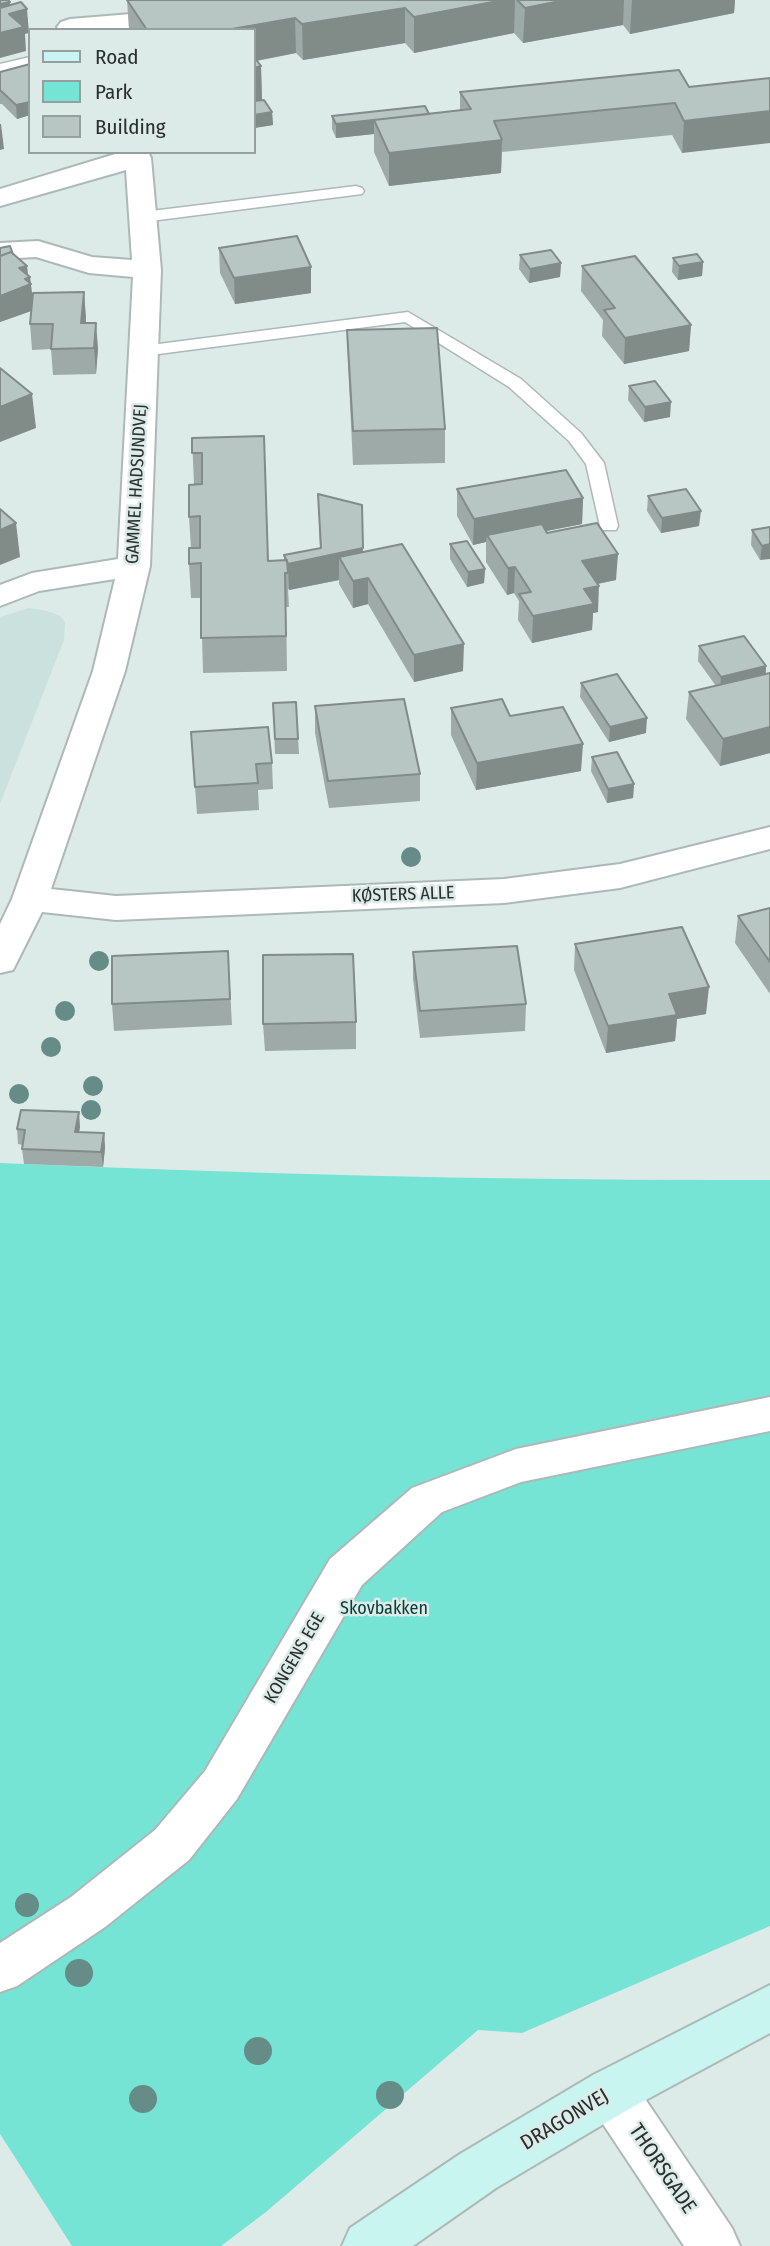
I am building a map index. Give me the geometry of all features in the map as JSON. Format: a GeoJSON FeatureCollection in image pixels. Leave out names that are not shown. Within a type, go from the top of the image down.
{"type":"FeatureCollection","features":[{"type":"Feature","properties":{"kind":"main road","name":"DRAGONVEJ"},"geometry":{"type":"LineString","coordinates":[[368,2246],[478,2171],[611,2092],[770,2008]]}},
{"type":"Feature","properties":{"kind":"street"},"geometry":{"type":"LineString","coordinates":[[66,22],[206,15]]}},
{"type":"Feature","properties":{"kind":"street"},"geometry":{"type":"LineString","coordinates":[[0,198],[137,155]]}},
{"type":"Feature","properties":{"kind":"street","name":"GAMMEL HADSUNDVEJ"},"geometry":{"type":"LineString","coordinates":[[0,961],[30,900],[109,671],[134,566],[147,270],[137,155]]}},
{"type":"Feature","properties":{"kind":"street"},"geometry":{"type":"LineString","coordinates":[[0,251],[38,250],[89,265],[147,270]]}},
{"type":"Feature","properties":{"kind":"street"},"geometry":{"type":"LineString","coordinates":[[0,596],[32,583],[134,566]]}},
{"type":"Feature","properties":{"kind":"street","name":"KØSTERS ALLE"},"geometry":{"type":"LineString","coordinates":[[30,900],[116,908],[504,891],[620,876],[770,838]]}},
{"type":"Feature","properties":{"kind":"street","name":"KONGENS EGE"},"geometry":{"type":"LineString","coordinates":[[0,1970],[88,1912],[172,1845],[221,1785],[346,1572],[427,1500],[516,1466],[770,1414]]}},
{"type":"Feature","properties":{"kind":"street","name":"THORSGADE"},"geometry":{"type":"LineString","coordinates":[[611,2092],[714,2246]]}},
{"type":"Feature","properties":{"kind":"lane"},"geometry":{"type":"LineString","coordinates":[[0,69],[28,62]]}},
{"type":"Feature","properties":{"kind":"lane"},"geometry":{"type":"LineString","coordinates":[[143,217],[356,191]]}},
{"type":"Feature","properties":{"kind":"lane"},"geometry":{"type":"LineString","coordinates":[[144,351],[408,317],[515,383],[575,437],[595,463],[608,526]]}},
{"type":"Feature","properties":{"kind":"shaded area"},"geometry":{"type":"Polygon","coordinates":[[[29,608],[61,616],[65,623],[64,640],[0,804],[0,617],[29,608]]]}},
{"type":"Feature","properties":{"kind":"green space","name":"Skovbakken"},"geometry":{"type":"Polygon","coordinates":[[[0,1163],[385,1176],[770,1180],[770,1926],[522,2033],[478,2030],[266,2212],[221,2246],[72,2246],[0,2134],[0,1163]]]}},
{"type":"Feature","properties":{"kind":"building"},"geometry":{"type":"Polygon","coordinates":[[[127,0],[503,0],[414,17],[405,8],[302,24],[295,18],[238,28],[146,28],[127,0]]]}},
{"type":"Feature","properties":{"kind":"building"},"geometry":{"type":"Polygon","coordinates":[[[517,0],[565,0],[525,8],[517,0]]]}},
{"type":"Feature","properties":{"kind":"building"},"geometry":{"type":"Polygon","coordinates":[[[21,2],[27,9],[9,14],[24,27],[0,33],[0,8],[21,2]]]}},
{"type":"Feature","properties":{"kind":"building"},"geometry":{"type":"Polygon","coordinates":[[[28,65],[28,102],[16,105],[0,90],[0,72],[28,65]]]}},
{"type":"Feature","properties":{"kind":"building"},"geometry":{"type":"Polygon","coordinates":[[[679,70],[689,87],[770,78],[770,111],[684,121],[675,103],[494,121],[502,140],[389,153],[374,120],[471,109],[460,92],[679,70]]]}},
{"type":"Feature","properties":{"kind":"building"},"geometry":{"type":"Polygon","coordinates":[[[264,100],[272,112],[256,115],[256,101],[264,100]]]}},
{"type":"Feature","properties":{"kind":"building"},"geometry":{"type":"Polygon","coordinates":[[[425,106],[429,114],[336,124],[332,116],[425,106]]]}},
{"type":"Feature","properties":{"kind":"building"},"geometry":{"type":"Polygon","coordinates":[[[297,236],[311,267],[234,278],[219,248],[297,236]]]}},
{"type":"Feature","properties":{"kind":"building"},"geometry":{"type":"Polygon","coordinates":[[[10,246],[13,254],[11,252],[0,256],[0,248],[10,246]]]}},
{"type":"Feature","properties":{"kind":"building"},"geometry":{"type":"Polygon","coordinates":[[[551,250],[561,263],[530,269],[520,255],[551,250]]]}},
{"type":"Feature","properties":{"kind":"building"},"geometry":{"type":"Polygon","coordinates":[[[11,252],[27,266],[19,268],[30,277],[25,279],[31,284],[0,296],[0,256],[11,252]]]}},
{"type":"Feature","properties":{"kind":"building"},"geometry":{"type":"Polygon","coordinates":[[[697,254],[703,262],[679,266],[673,258],[697,254]]]}},
{"type":"Feature","properties":{"kind":"building"},"geometry":{"type":"Polygon","coordinates":[[[635,256],[691,325],[625,338],[604,310],[615,308],[582,266],[635,256]]]}},
{"type":"Feature","properties":{"kind":"building"},"geometry":{"type":"Polygon","coordinates":[[[84,292],[81,323],[96,323],[94,348],[51,349],[53,324],[30,324],[33,293],[84,292]]]}},
{"type":"Feature","properties":{"kind":"building"},"geometry":{"type":"Polygon","coordinates":[[[437,328],[445,429],[353,431],[347,330],[437,328]]]}},
{"type":"Feature","properties":{"kind":"building"},"geometry":{"type":"Polygon","coordinates":[[[0,368],[32,394],[0,407],[0,368]]]}},
{"type":"Feature","properties":{"kind":"building"},"geometry":{"type":"Polygon","coordinates":[[[655,381],[671,402],[645,407],[629,386],[655,381]]]}},
{"type":"Feature","properties":{"kind":"building"},"geometry":{"type":"Polygon","coordinates":[[[264,436],[268,561],[287,560],[286,636],[201,638],[201,563],[189,564],[189,548],[200,548],[200,516],[189,517],[189,485],[202,484],[202,453],[192,453],[192,438],[264,436]]]}},
{"type":"Feature","properties":{"kind":"building"},"geometry":{"type":"Polygon","coordinates":[[[566,470],[583,498],[474,519],[457,489],[566,470]]]}},
{"type":"Feature","properties":{"kind":"building"},"geometry":{"type":"Polygon","coordinates":[[[686,489],[701,511],[662,518],[648,496],[686,489]]]}},
{"type":"Feature","properties":{"kind":"building"},"geometry":{"type":"Polygon","coordinates":[[[318,494],[362,505],[363,548],[288,564],[284,555],[321,548],[318,494]]]}},
{"type":"Feature","properties":{"kind":"building"},"geometry":{"type":"Polygon","coordinates":[[[0,509],[16,523],[0,530],[0,509]]]}},
{"type":"Feature","properties":{"kind":"building"},"geometry":{"type":"Polygon","coordinates":[[[597,523],[618,554],[582,561],[599,586],[584,589],[594,604],[533,616],[519,594],[531,592],[515,567],[508,568],[487,535],[542,524],[547,533],[597,523]]]}},
{"type":"Feature","properties":{"kind":"building"},"geometry":{"type":"Polygon","coordinates":[[[770,527],[770,544],[762,546],[752,530],[770,527]]]}},
{"type":"Feature","properties":{"kind":"building"},"geometry":{"type":"Polygon","coordinates":[[[467,541],[485,569],[468,572],[450,544],[467,541]]]}},
{"type":"Feature","properties":{"kind":"building"},"geometry":{"type":"Polygon","coordinates":[[[402,544],[464,644],[414,655],[368,578],[353,581],[339,557],[402,544]]]}},
{"type":"Feature","properties":{"kind":"building"},"geometry":{"type":"Polygon","coordinates":[[[744,636],[766,666],[721,677],[699,646],[744,636]]]}},
{"type":"Feature","properties":{"kind":"building"},"geometry":{"type":"Polygon","coordinates":[[[770,673],[770,727],[723,739],[689,692],[770,673]]]}},
{"type":"Feature","properties":{"kind":"building"},"geometry":{"type":"Polygon","coordinates":[[[617,674],[647,718],[610,727],[581,683],[617,674]]]}},
{"type":"Feature","properties":{"kind":"building"},"geometry":{"type":"Polygon","coordinates":[[[404,699],[420,774],[328,781],[315,706],[404,699]]]}},
{"type":"Feature","properties":{"kind":"building"},"geometry":{"type":"Polygon","coordinates":[[[502,699],[510,716],[563,707],[583,744],[477,763],[451,708],[502,699]]]}},
{"type":"Feature","properties":{"kind":"building"},"geometry":{"type":"Polygon","coordinates":[[[296,702],[298,739],[275,739],[273,703],[296,702]]]}},
{"type":"Feature","properties":{"kind":"building"},"geometry":{"type":"Polygon","coordinates":[[[268,727],[272,763],[256,764],[258,783],[195,787],[191,732],[268,727]]]}},
{"type":"Feature","properties":{"kind":"building"},"geometry":{"type":"Polygon","coordinates":[[[617,752],[634,784],[608,789],[592,757],[617,752]]]}},
{"type":"Feature","properties":{"kind":"building"},"geometry":{"type":"Polygon","coordinates":[[[770,908],[770,962],[738,916],[770,908]]]}},
{"type":"Feature","properties":{"kind":"building"},"geometry":{"type":"Polygon","coordinates":[[[682,927],[709,987],[669,994],[677,1015],[608,1026],[575,944],[682,927]]]}},
{"type":"Feature","properties":{"kind":"building"},"geometry":{"type":"Polygon","coordinates":[[[517,946],[526,1004],[420,1011],[413,952],[517,946]]]}},
{"type":"Feature","properties":{"kind":"building"},"geometry":{"type":"Polygon","coordinates":[[[228,951],[230,999],[112,1004],[112,956],[228,951]]]}},
{"type":"Feature","properties":{"kind":"building"},"geometry":{"type":"Polygon","coordinates":[[[353,954],[356,1022],[263,1024],[263,955],[353,954]]]}},
{"type":"Feature","properties":{"kind":"building"},"geometry":{"type":"Polygon","coordinates":[[[21,1110],[79,1112],[75,1132],[104,1133],[101,1152],[22,1149],[25,1130],[17,1129],[21,1110]]]}}]}
